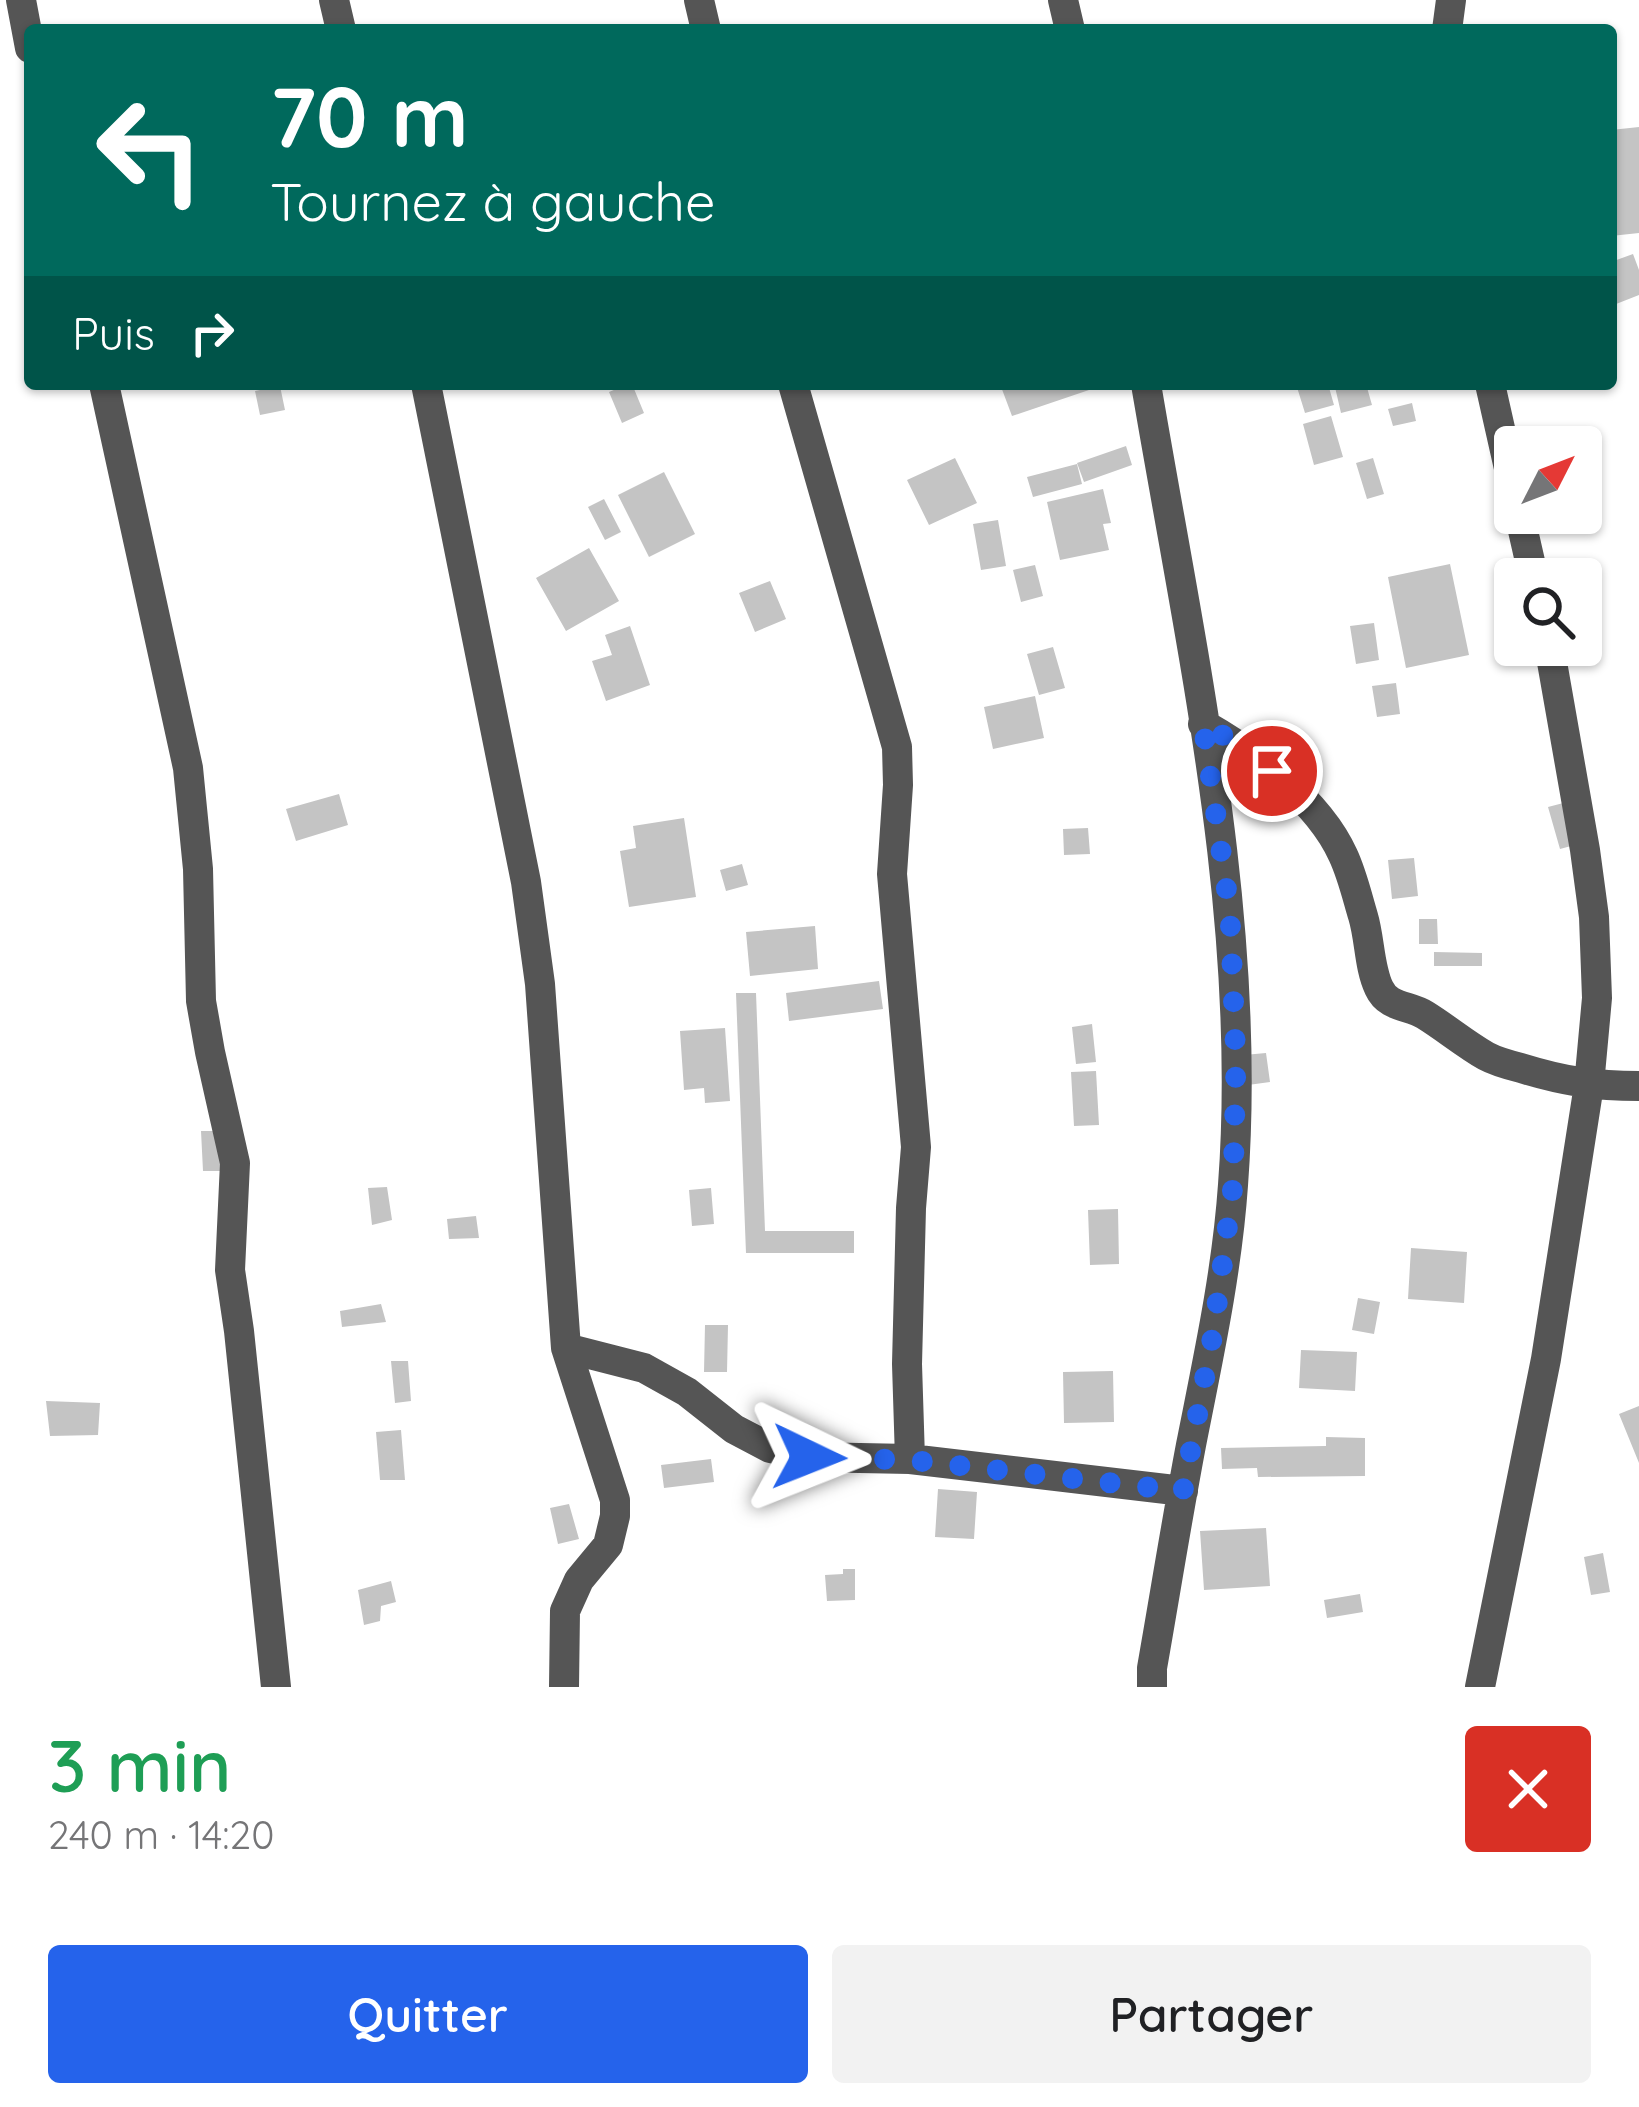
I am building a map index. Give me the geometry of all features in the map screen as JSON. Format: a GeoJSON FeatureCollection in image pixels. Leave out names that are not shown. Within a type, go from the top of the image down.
{"type":"FeatureCollection","features":[{"type":"Feature","properties":{"kind":"street"},"geometry":{"type":"LineString","coordinates":[[105,390],[188,768],[198,869],[201,1001],[235,1163],[230,1270],[276,1687]]}},
{"type":"Feature","properties":{"kind":"street"},"geometry":{"type":"LineString","coordinates":[[427,390],[509,793],[541,984],[566,1348],[612,1484],[615,1516],[608,1545],[580,1580],[565,1611],[564,1687]]}},
{"type":"Feature","properties":{"kind":"street"},"geometry":{"type":"LineString","coordinates":[[795,390],[897,747],[892,874],[916,1147],[907,1364],[910,1460]]}},
{"type":"Feature","properties":{"kind":"street"},"geometry":{"type":"LineString","coordinates":[[1147,390],[1230,914],[1236,1063],[1230,1208],[1152,1687]]}},
{"type":"Feature","properties":{"kind":"street"},"geometry":{"type":"LineString","coordinates":[[1491,390],[1499,426]]}},
{"type":"Feature","properties":{"kind":"street"},"geometry":{"type":"LineString","coordinates":[[1480,1687],[1546,1358],[1589,1085],[1597,998],[1594,917],[1553,666]]}},
{"type":"Feature","properties":{"kind":"street"},"geometry":{"type":"LineString","coordinates":[[1203,724],[1272,771],[1328,830],[1344,856],[1384,997],[1395,1006],[1430,1017],[1489,1058],[1589,1085],[1639,1086]]}},
{"type":"Feature","properties":{"kind":"street"},"geometry":{"type":"LineString","coordinates":[[566,1348],[644,1369],[770,1448],[809,1457],[910,1460],[1183,1491]]}},
{"type":"Feature","properties":{"kind":"building"},"geometry":{"type":"Polygon","coordinates":[[[1639,127],[1639,233],[1617,235],[1617,129],[1639,127]]]}},
{"type":"Feature","properties":{"kind":"building"},"geometry":{"type":"Polygon","coordinates":[[[1633,254],[1639,270],[1639,295],[1617,304],[1617,260],[1633,254]]]}},
{"type":"Feature","properties":{"kind":"building"},"geometry":{"type":"Polygon","coordinates":[[[281,390],[285,410],[260,415],[255,391],[281,390]]]}},
{"type":"Feature","properties":{"kind":"building"},"geometry":{"type":"Polygon","coordinates":[[[634,390],[644,413],[622,423],[609,392],[634,390]]]}},
{"type":"Feature","properties":{"kind":"building"},"geometry":{"type":"Polygon","coordinates":[[[1002,390],[1089,390],[1012,416],[1002,390]]]}},
{"type":"Feature","properties":{"kind":"building"},"geometry":{"type":"Polygon","coordinates":[[[1298,390],[1330,390],[1334,405],[1305,413],[1298,390]]]}},
{"type":"Feature","properties":{"kind":"building"},"geometry":{"type":"Polygon","coordinates":[[[1336,390],[1368,390],[1372,405],[1341,413],[1336,390]]]}},
{"type":"Feature","properties":{"kind":"building"},"geometry":{"type":"Polygon","coordinates":[[[1412,403],[1416,421],[1393,426],[1388,409],[1412,403]]]}},
{"type":"Feature","properties":{"kind":"building"},"geometry":{"type":"Polygon","coordinates":[[[1331,416],[1343,457],[1314,465],[1303,424],[1331,416]]]}},
{"type":"Feature","properties":{"kind":"building"},"geometry":{"type":"Polygon","coordinates":[[[1126,446],[1132,465],[1084,482],[1077,463],[1126,446]]]}},
{"type":"Feature","properties":{"kind":"building"},"geometry":{"type":"Polygon","coordinates":[[[955,458],[977,503],[929,525],[907,480],[955,458]]]}},
{"type":"Feature","properties":{"kind":"building"},"geometry":{"type":"Polygon","coordinates":[[[1373,458],[1384,494],[1367,499],[1356,463],[1373,458]]]}},
{"type":"Feature","properties":{"kind":"building"},"geometry":{"type":"Polygon","coordinates":[[[1077,464],[1082,484],[1033,497],[1027,477],[1077,464]]]}},
{"type":"Feature","properties":{"kind":"building"},"geometry":{"type":"Polygon","coordinates":[[[664,472],[695,534],[649,557],[618,495],[664,472]]]}},
{"type":"Feature","properties":{"kind":"building"},"geometry":{"type":"Polygon","coordinates":[[[1103,489],[1111,523],[1103,524],[1109,550],[1060,560],[1047,502],[1103,489]]]}},
{"type":"Feature","properties":{"kind":"building"},"geometry":{"type":"Polygon","coordinates":[[[604,499],[621,532],[605,540],[588,507],[604,499]]]}},
{"type":"Feature","properties":{"kind":"building"},"geometry":{"type":"Polygon","coordinates":[[[998,520],[1006,566],[981,570],[973,524],[998,520]]]}},
{"type":"Feature","properties":{"kind":"building"},"geometry":{"type":"Polygon","coordinates":[[[589,548],[619,601],[566,631],[536,578],[589,548]]]}},
{"type":"Feature","properties":{"kind":"building"},"geometry":{"type":"Polygon","coordinates":[[[1450,564],[1469,655],[1406,668],[1388,577],[1450,564]]]}},
{"type":"Feature","properties":{"kind":"building"},"geometry":{"type":"Polygon","coordinates":[[[1035,565],[1043,596],[1021,602],[1013,570],[1035,565]]]}},
{"type":"Feature","properties":{"kind":"building"},"geometry":{"type":"Polygon","coordinates":[[[770,581],[786,619],[755,632],[739,593],[770,581]]]}},
{"type":"Feature","properties":{"kind":"building"},"geometry":{"type":"Polygon","coordinates":[[[1374,623],[1379,660],[1356,664],[1350,626],[1374,623]]]}},
{"type":"Feature","properties":{"kind":"building"},"geometry":{"type":"Polygon","coordinates":[[[630,626],[650,685],[606,701],[592,661],[612,655],[605,635],[630,626]]]}},
{"type":"Feature","properties":{"kind":"building"},"geometry":{"type":"Polygon","coordinates":[[[1053,647],[1065,688],[1039,695],[1027,654],[1053,647]]]}},
{"type":"Feature","properties":{"kind":"building"},"geometry":{"type":"Polygon","coordinates":[[[1396,683],[1400,714],[1377,717],[1372,686],[1396,683]]]}},
{"type":"Feature","properties":{"kind":"building"},"geometry":{"type":"Polygon","coordinates":[[[1035,696],[1044,738],[993,749],[984,707],[1035,696]]]}},
{"type":"Feature","properties":{"kind":"building"},"geometry":{"type":"Polygon","coordinates":[[[339,794],[348,825],[296,841],[286,809],[339,794]]]}},
{"type":"Feature","properties":{"kind":"building"},"geometry":{"type":"Polygon","coordinates":[[[1571,801],[1582,843],[1560,849],[1548,807],[1571,801]]]}},
{"type":"Feature","properties":{"kind":"building"},"geometry":{"type":"Polygon","coordinates":[[[684,818],[696,897],[629,907],[620,851],[636,848],[633,826],[684,818]]]}},
{"type":"Feature","properties":{"kind":"building"},"geometry":{"type":"Polygon","coordinates":[[[1088,828],[1090,854],[1064,855],[1063,829],[1088,828]]]}},
{"type":"Feature","properties":{"kind":"building"},"geometry":{"type":"Polygon","coordinates":[[[1414,858],[1418,896],[1392,899],[1388,860],[1414,858]]]}},
{"type":"Feature","properties":{"kind":"building"},"geometry":{"type":"Polygon","coordinates":[[[742,864],[748,885],[726,891],[720,870],[742,864]]]}},
{"type":"Feature","properties":{"kind":"building"},"geometry":{"type":"Polygon","coordinates":[[[1419,919],[1437,919],[1438,944],[1419,944],[1419,919]]]}},
{"type":"Feature","properties":{"kind":"building"},"geometry":{"type":"Polygon","coordinates":[[[815,926],[818,969],[750,976],[746,932],[815,926]]]}},
{"type":"Feature","properties":{"kind":"building"},"geometry":{"type":"Polygon","coordinates":[[[1434,952],[1482,953],[1482,966],[1434,966],[1434,952]]]}},
{"type":"Feature","properties":{"kind":"building"},"geometry":{"type":"Polygon","coordinates":[[[879,981],[883,1009],[789,1021],[786,993],[879,981]]]}},
{"type":"Feature","properties":{"kind":"building"},"geometry":{"type":"Polygon","coordinates":[[[736,993],[756,993],[765,1231],[854,1231],[854,1253],[746,1253],[736,993]]]}},
{"type":"Feature","properties":{"kind":"building"},"geometry":{"type":"Polygon","coordinates":[[[1092,1024],[1096,1062],[1076,1064],[1072,1027],[1092,1024]]]}},
{"type":"Feature","properties":{"kind":"building"},"geometry":{"type":"Polygon","coordinates":[[[725,1028],[730,1101],[705,1103],[704,1088],[684,1090],[680,1031],[725,1028]]]}},
{"type":"Feature","properties":{"kind":"building"},"geometry":{"type":"Polygon","coordinates":[[[1266,1053],[1270,1082],[1248,1085],[1244,1055],[1266,1053]]]}},
{"type":"Feature","properties":{"kind":"building"},"geometry":{"type":"Polygon","coordinates":[[[1096,1071],[1099,1125],[1074,1126],[1071,1072],[1096,1071]]]}},
{"type":"Feature","properties":{"kind":"building"},"geometry":{"type":"Polygon","coordinates":[[[201,1131],[218,1131],[221,1171],[203,1171],[201,1131]]]}},
{"type":"Feature","properties":{"kind":"building"},"geometry":{"type":"Polygon","coordinates":[[[387,1187],[392,1220],[372,1225],[368,1188],[387,1187]]]}},
{"type":"Feature","properties":{"kind":"building"},"geometry":{"type":"Polygon","coordinates":[[[711,1188],[714,1224],[692,1226],[689,1190],[711,1188]]]}},
{"type":"Feature","properties":{"kind":"building"},"geometry":{"type":"Polygon","coordinates":[[[1118,1209],[1119,1264],[1090,1265],[1088,1210],[1118,1209]]]}},
{"type":"Feature","properties":{"kind":"building"},"geometry":{"type":"Polygon","coordinates":[[[476,1216],[479,1238],[449,1239],[447,1219],[476,1216]]]}},
{"type":"Feature","properties":{"kind":"building"},"geometry":{"type":"Polygon","coordinates":[[[1411,1248],[1467,1252],[1464,1303],[1408,1299],[1411,1248]]]}},
{"type":"Feature","properties":{"kind":"building"},"geometry":{"type":"Polygon","coordinates":[[[1358,1298],[1380,1302],[1374,1334],[1352,1330],[1358,1298]]]}},
{"type":"Feature","properties":{"kind":"building"},"geometry":{"type":"Polygon","coordinates":[[[381,1304],[386,1322],[342,1327],[340,1311],[381,1304]]]}},
{"type":"Feature","properties":{"kind":"building"},"geometry":{"type":"Polygon","coordinates":[[[705,1325],[728,1325],[727,1372],[704,1372],[705,1325]]]}},
{"type":"Feature","properties":{"kind":"building"},"geometry":{"type":"Polygon","coordinates":[[[1301,1350],[1357,1352],[1355,1391],[1299,1388],[1301,1350]]]}},
{"type":"Feature","properties":{"kind":"building"},"geometry":{"type":"Polygon","coordinates":[[[391,1361],[408,1361],[411,1401],[395,1403],[391,1361]]]}},
{"type":"Feature","properties":{"kind":"building"},"geometry":{"type":"Polygon","coordinates":[[[1113,1371],[1114,1422],[1064,1423],[1063,1372],[1113,1371]]]}},
{"type":"Feature","properties":{"kind":"building"},"geometry":{"type":"Polygon","coordinates":[[[46,1401],[100,1403],[98,1435],[50,1436],[46,1401]]]}},
{"type":"Feature","properties":{"kind":"building"},"geometry":{"type":"Polygon","coordinates":[[[1639,1406],[1639,1463],[1619,1414],[1639,1406]]]}},
{"type":"Feature","properties":{"kind":"building"},"geometry":{"type":"Polygon","coordinates":[[[401,1430],[405,1480],[380,1480],[376,1432],[401,1430]]]}},
{"type":"Feature","properties":{"kind":"building"},"geometry":{"type":"Polygon","coordinates":[[[1326,1437],[1365,1438],[1365,1476],[1258,1477],[1257,1468],[1222,1469],[1221,1448],[1326,1446],[1326,1437]]]}},
{"type":"Feature","properties":{"kind":"building"},"geometry":{"type":"Polygon","coordinates":[[[711,1459],[714,1482],[664,1488],[661,1465],[711,1459]]]}},
{"type":"Feature","properties":{"kind":"building"},"geometry":{"type":"Polygon","coordinates":[[[938,1489],[977,1492],[974,1539],[935,1537],[938,1489]]]}},
{"type":"Feature","properties":{"kind":"building"},"geometry":{"type":"Polygon","coordinates":[[[569,1504],[579,1539],[558,1544],[550,1508],[569,1504]]]}},
{"type":"Feature","properties":{"kind":"building"},"geometry":{"type":"Polygon","coordinates":[[[1266,1528],[1270,1586],[1204,1590],[1200,1531],[1266,1528]]]}},
{"type":"Feature","properties":{"kind":"building"},"geometry":{"type":"Polygon","coordinates":[[[1603,1553],[1610,1592],[1591,1595],[1584,1557],[1603,1553]]]}},
{"type":"Feature","properties":{"kind":"building"},"geometry":{"type":"Polygon","coordinates":[[[843,1569],[855,1569],[855,1600],[827,1601],[825,1575],[843,1574],[843,1569]]]}},
{"type":"Feature","properties":{"kind":"building"},"geometry":{"type":"Polygon","coordinates":[[[391,1581],[396,1602],[381,1606],[380,1621],[364,1625],[358,1590],[391,1581]]]}},
{"type":"Feature","properties":{"kind":"building"},"geometry":{"type":"Polygon","coordinates":[[[1360,1594],[1363,1612],[1327,1618],[1324,1600],[1360,1594]]]}},
{"type":"Feature","properties":{"kind":"route"},"geometry":{"type":"LineString","coordinates":[[809,1457],[910,1460],[1183,1491],[1213,1334],[1233,1186],[1236,1063],[1230,914],[1203,724],[1272,771]]}}]}
